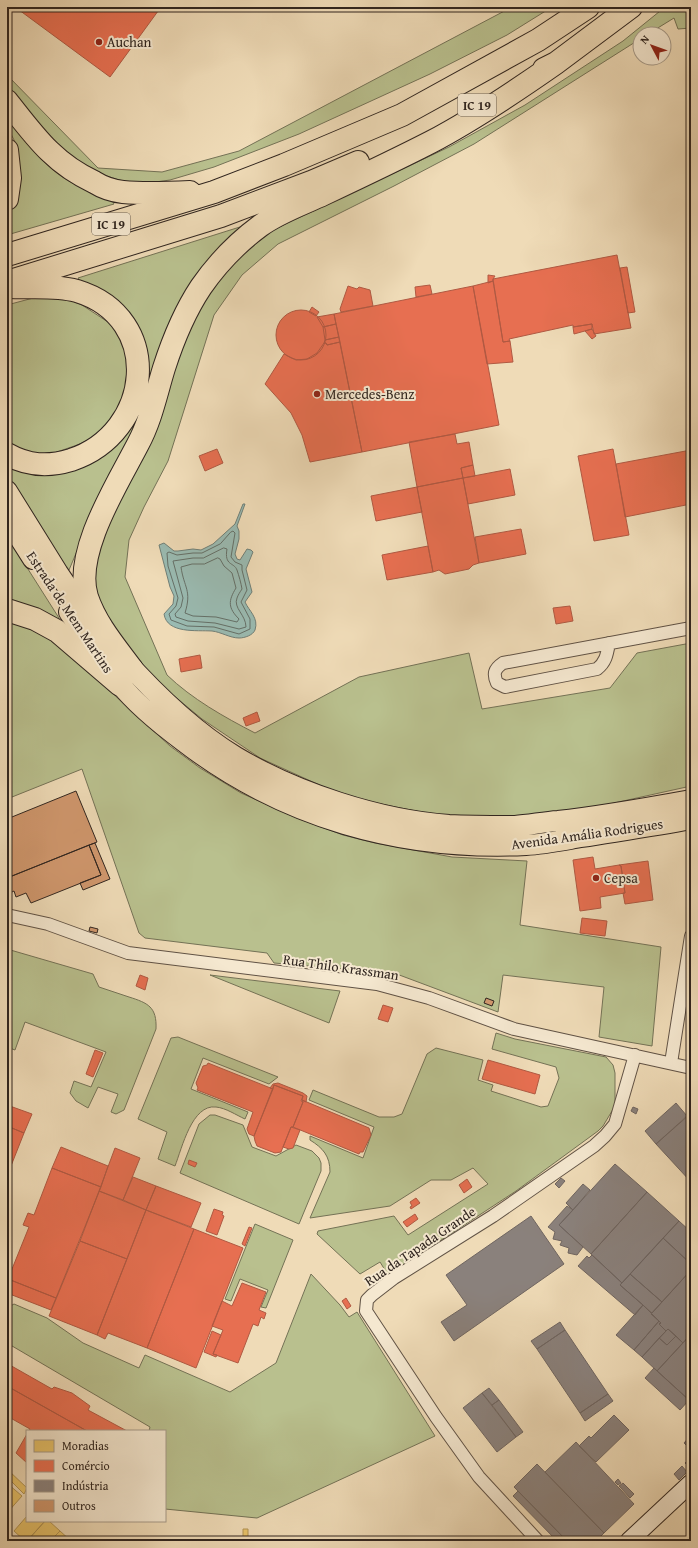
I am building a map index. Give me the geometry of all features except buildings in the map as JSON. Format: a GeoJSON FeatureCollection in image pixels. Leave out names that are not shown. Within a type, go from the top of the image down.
{"type":"FeatureCollection","features":[{"type":"Feature","properties":{"kind":"highway","name":"IC 19"},"geometry":{"type":"LineString","coordinates":[[7,255],[214,192],[284,165],[402,114],[538,40],[588,7]]}},
{"type":"Feature","properties":{"kind":"highway","name":"IC 19"},"geometry":{"type":"LineString","coordinates":[[7,282],[221,216],[311,182],[416,138],[556,63],[631,7]]}},
{"type":"Feature","properties":{"kind":"highway"},"geometry":{"type":"LineString","coordinates":[[126,677],[86,596],[84,574],[88,549],[109,500],[143,436],[174,339],[200,288],[219,263],[261,225],[433,141],[496,105],[556,63]]}},
{"type":"Feature","properties":{"kind":"highway"},"geometry":{"type":"LineString","coordinates":[[7,101],[45,148],[56,159],[81,176],[100,185],[121,192],[214,192]]}},
{"type":"Feature","properties":{"kind":"highway"},"geometry":{"type":"LineString","coordinates":[[7,150],[10,178],[7,199]]}},
{"type":"Feature","properties":{"kind":"highway"},"geometry":{"type":"LineString","coordinates":[[7,287],[61,288],[76,291],[96,299],[108,306],[116,313],[128,332],[137,356],[139,370],[132,404],[126,417],[117,429],[95,449],[81,456],[46,466],[24,462],[7,454]]}},
{"type":"Feature","properties":{"kind":"highway"},"geometry":{"type":"LineString","coordinates":[[7,610],[35,619],[57,631],[126,677]]}},
{"type":"Feature","properties":{"kind":"main road","name":"Estrada de Mem Martins"},"geometry":{"type":"LineString","coordinates":[[7,491],[126,677]]}},
{"type":"Feature","properties":{"kind":"main road","name":"Estrada de Mem Martins"},"geometry":{"type":"LineString","coordinates":[[7,518],[82,630],[126,677]]}},
{"type":"Feature","properties":{"kind":"main road","name":"Avenida Amália Rodrigues"},"geometry":{"type":"LineString","coordinates":[[126,677],[164,700],[187,722],[235,757],[275,777],[325,798],[385,816],[450,825],[516,826],[605,816],[691,800]]}},
{"type":"Feature","properties":{"kind":"main road","name":"Avenida Amália Rodrigues"},"geometry":{"type":"LineString","coordinates":[[126,677],[173,733],[200,754],[255,788],[307,812],[366,831],[403,839],[465,846],[528,845],[691,819]]}},
{"type":"Feature","properties":{"kind":"street"},"geometry":{"type":"LineString","coordinates":[[609,643],[606,657],[602,665],[597,669],[505,687],[496,683],[494,675],[496,668],[503,663],[609,643],[691,628]]}},
{"type":"Feature","properties":{"kind":"street","name":"Rua Thilo Krassman"},"geometry":{"type":"LineString","coordinates":[[7,915],[48,924],[128,954],[377,984],[429,998],[514,1029],[691,1068]]}},
{"type":"Feature","properties":{"kind":"street"},"geometry":{"type":"LineString","coordinates":[[671,1063],[691,936]]}},
{"type":"Feature","properties":{"kind":"street","name":"Rua da Tapada Grande"},"geometry":{"type":"LineString","coordinates":[[538,1541],[479,1477],[441,1424],[366,1312],[367,1300],[372,1294],[394,1278],[493,1216],[594,1146],[611,1130],[615,1124],[634,1055]]}},
{"type":"Feature","properties":{"kind":"street"},"geometry":{"type":"LineString","coordinates":[[629,1541],[691,1483]]}},
{"type":"Feature","properties":{"kind":"green space"},"geometry":{"type":"Polygon","coordinates":[[[512,7],[552,7],[507,35],[430,74],[299,134],[214,167],[170,180],[148,183],[126,182],[87,170],[40,131],[7,85],[7,75],[98,168],[162,172],[239,151],[512,7]]]}},
{"type":"Feature","properties":{"kind":"green space"},"geometry":{"type":"Polygon","coordinates":[[[665,7],[691,7],[691,28],[678,29],[674,18],[661,26],[642,26],[665,7]]]}},
{"type":"Feature","properties":{"kind":"green space"},"geometry":{"type":"Polygon","coordinates":[[[632,34],[632,44],[474,144],[278,244],[242,275],[214,315],[168,461],[129,540],[125,577],[167,675],[187,692],[209,707],[255,733],[359,677],[469,653],[482,709],[610,688],[637,653],[691,643],[691,786],[578,811],[500,817],[436,815],[371,802],[337,793],[260,758],[202,719],[162,686],[123,646],[92,585],[98,541],[185,333],[227,266],[273,230],[449,147],[525,105],[632,34]]]}},
{"type":"Feature","properties":{"kind":"green space"},"geometry":{"type":"Polygon","coordinates":[[[7,117],[34,152],[58,174],[78,185],[111,198],[114,204],[7,235],[7,218],[17,193],[19,163],[15,142],[7,126],[7,117]]]}},
{"type":"Feature","properties":{"kind":"green space"},"geometry":{"type":"Polygon","coordinates":[[[243,226],[99,499],[69,570],[65,570],[7,479],[7,465],[76,465],[147,373],[78,278],[243,226]]]}},
{"type":"Feature","properties":{"kind":"green space"},"geometry":{"type":"Polygon","coordinates":[[[37,297],[70,300],[82,305],[111,324],[124,341],[130,367],[123,400],[101,433],[80,444],[54,453],[36,454],[7,445],[7,305],[37,297]]]}},
{"type":"Feature","properties":{"kind":"green space"},"geometry":{"type":"Polygon","coordinates":[[[7,536],[59,618],[62,627],[7,603],[7,536]]]}},
{"type":"Feature","properties":{"kind":"green space"},"geometry":{"type":"Polygon","coordinates":[[[7,619],[46,637],[76,660],[170,746],[200,768],[241,793],[297,818],[343,835],[375,843],[452,857],[527,861],[520,925],[661,947],[652,1046],[599,1037],[604,987],[503,975],[498,1012],[394,973],[274,963],[267,953],[145,938],[139,933],[82,769],[7,799],[7,619]]]}},
{"type":"Feature","properties":{"kind":"green space"},"geometry":{"type":"Polygon","coordinates":[[[7,949],[93,974],[99,987],[141,1001],[153,1011],[156,1029],[124,1110],[116,1114],[111,1112],[118,1094],[98,1087],[88,1108],[76,1101],[70,1093],[74,1081],[91,1087],[106,1052],[25,1022],[15,1050],[7,1047],[7,949]]]}},
{"type":"Feature","properties":{"kind":"green space"},"geometry":{"type":"Polygon","coordinates":[[[210,975],[340,991],[329,1023],[210,975]]]}},
{"type":"Feature","properties":{"kind":"green space"},"geometry":{"type":"Polygon","coordinates":[[[496,1033],[515,1039],[606,1057],[613,1065],[615,1073],[615,1106],[603,1126],[598,1131],[516,1191],[388,1275],[380,1262],[360,1274],[317,1234],[318,1231],[394,1216],[408,1235],[488,1184],[473,1168],[451,1180],[431,1180],[390,1206],[310,1218],[330,1172],[330,1166],[325,1153],[319,1146],[310,1140],[310,1136],[363,1158],[374,1127],[309,1100],[313,1090],[379,1117],[394,1117],[402,1114],[427,1054],[436,1048],[483,1060],[478,1080],[493,1085],[491,1091],[541,1107],[548,1106],[559,1078],[556,1067],[492,1049],[496,1033]]]}},
{"type":"Feature","properties":{"kind":"green space"},"geometry":{"type":"Polygon","coordinates":[[[178,1037],[278,1077],[269,1084],[203,1058],[191,1089],[248,1112],[245,1119],[227,1110],[216,1107],[208,1108],[200,1112],[189,1129],[175,1166],[158,1159],[167,1132],[138,1119],[171,1038],[178,1037]]]}},
{"type":"Feature","properties":{"kind":"green space"},"geometry":{"type":"Polygon","coordinates":[[[210,1115],[215,1115],[243,1125],[252,1147],[276,1156],[296,1145],[312,1151],[319,1158],[321,1163],[321,1171],[299,1224],[180,1173],[199,1124],[210,1115]]]}},
{"type":"Feature","properties":{"kind":"green space"},"geometry":{"type":"Polygon","coordinates":[[[255,1224],[293,1240],[266,1308],[261,1307],[268,1290],[240,1279],[231,1301],[225,1299],[255,1224]]]}},
{"type":"Feature","properties":{"kind":"green space"},"geometry":{"type":"Polygon","coordinates":[[[311,1274],[340,1305],[349,1317],[357,1312],[435,1436],[257,1518],[166,1509],[166,1430],[149,1430],[150,1427],[7,1343],[7,1308],[14,1304],[47,1318],[83,1343],[139,1368],[145,1355],[230,1392],[276,1363],[311,1274]]]}},
{"type":"Feature","properties":{"kind":"water"},"geometry":{"type":"Polygon","coordinates":[[[243,504],[245,504],[237,526],[239,531],[239,539],[235,554],[237,559],[240,560],[247,549],[253,552],[246,569],[252,592],[245,602],[255,618],[256,626],[254,632],[246,637],[236,638],[212,631],[184,630],[171,625],[166,620],[164,614],[173,604],[174,596],[170,587],[159,545],[164,543],[174,551],[193,549],[201,550],[213,544],[235,524],[243,504]]]}},
{"type":"Feature","properties":{"kind":"place","name":"Auchan"},"geometry":{"type":"Point","coordinates":[99,42]}},
{"type":"Feature","properties":{"kind":"place","name":"Mercedes-Benz"},"geometry":{"type":"Point","coordinates":[317,394]}},
{"type":"Feature","properties":{"kind":"place","name":"Cepsa"},"geometry":{"type":"Point","coordinates":[596,878]}}]}
